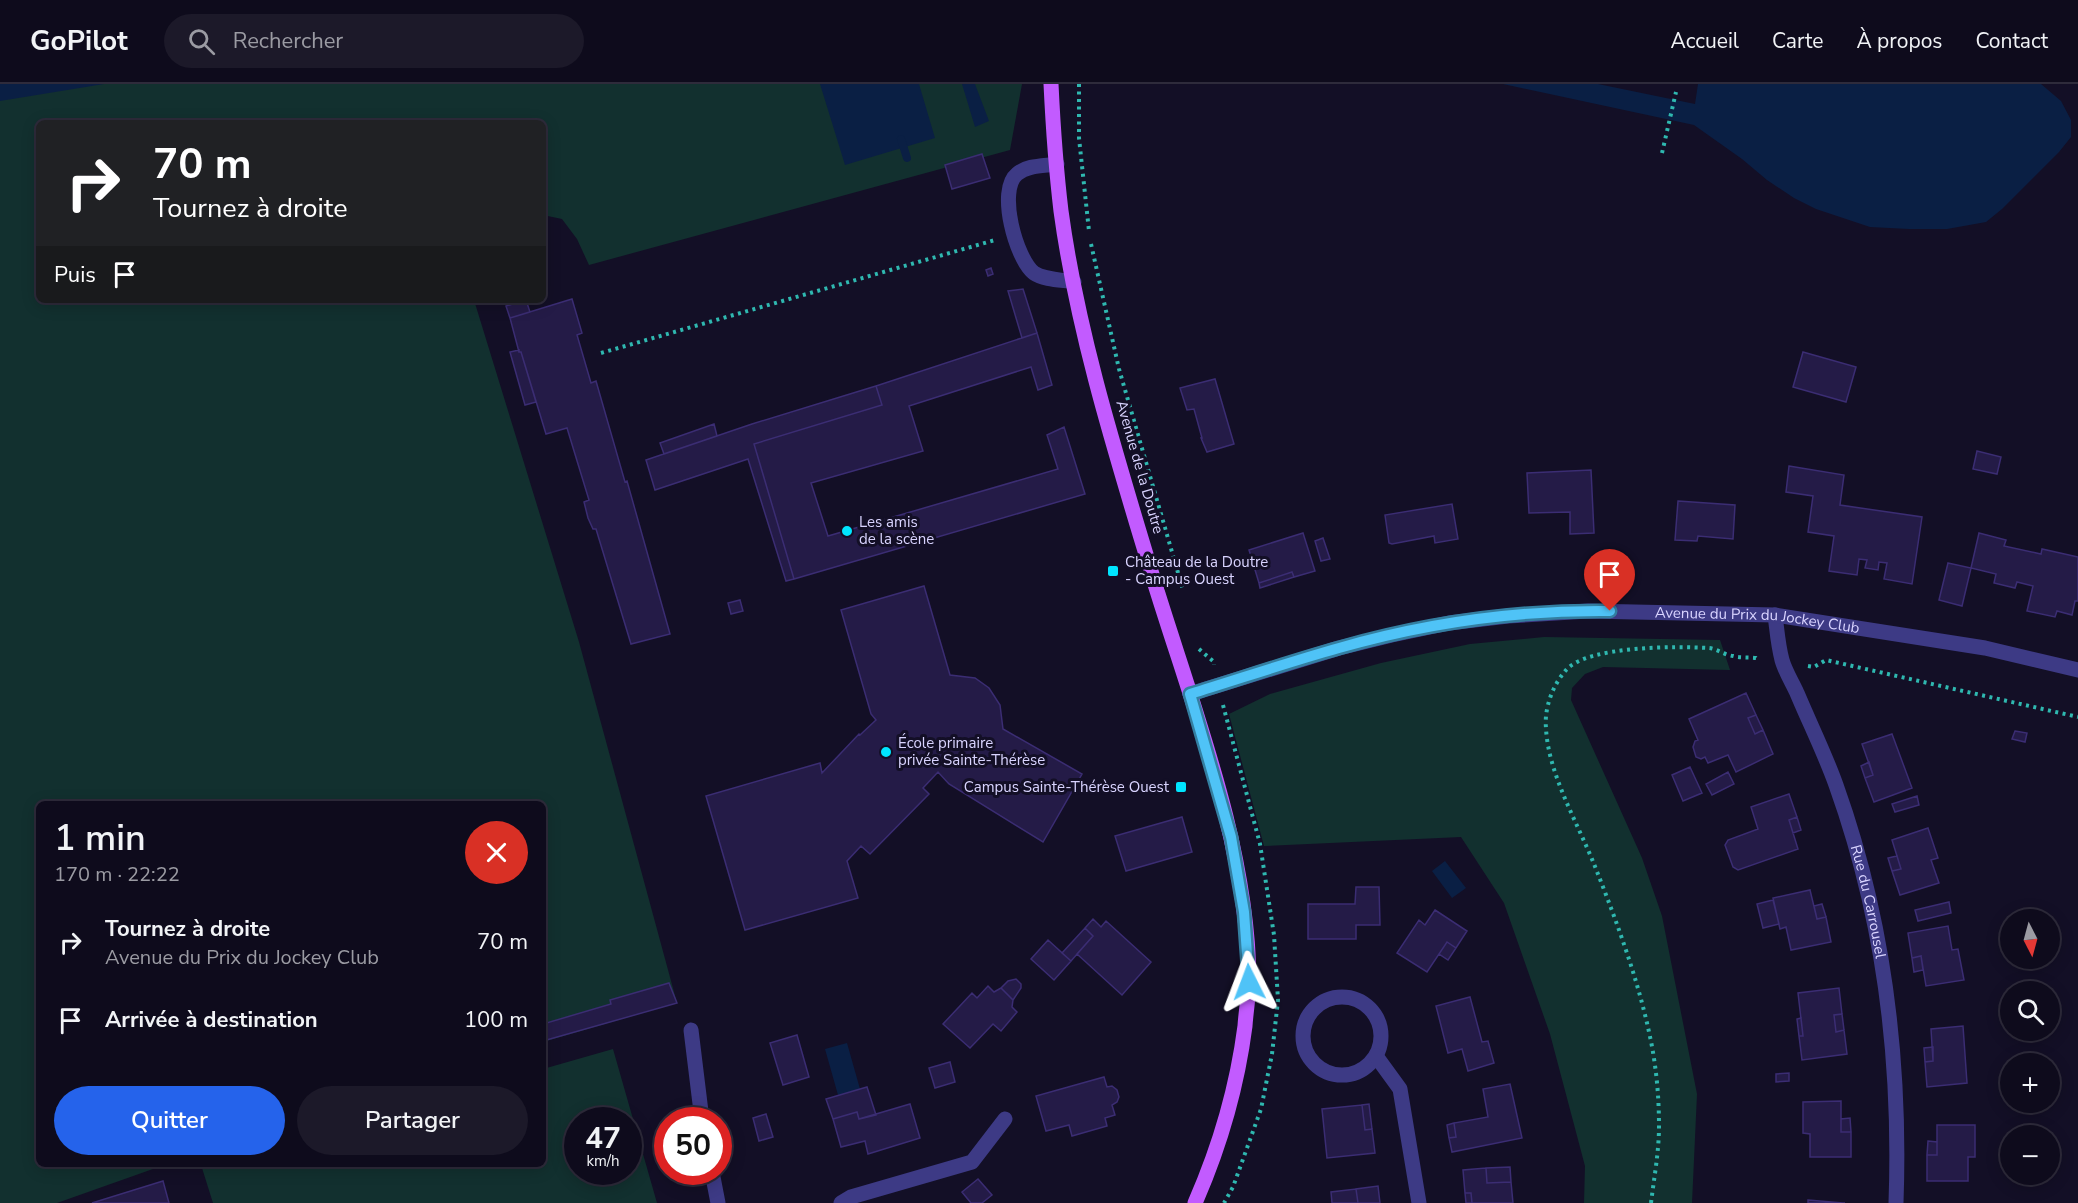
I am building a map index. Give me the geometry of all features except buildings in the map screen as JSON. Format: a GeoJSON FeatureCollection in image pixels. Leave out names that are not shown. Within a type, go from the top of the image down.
{"type":"FeatureCollection","features":[{"type":"Feature","properties":{"kind":"main road","name":"Avenue de la Doutre"},"geometry":{"type":"LineString","coordinates":[[1051,84],[1061,212],[1089,351],[1233,847],[1244,912],[1249,982],[1241,1053],[1233,1094],[1217,1149],[1194,1203]]}},
{"type":"Feature","properties":{"kind":"street"},"geometry":{"type":"LineString","coordinates":[[1057,164],[1026,168],[1016,174],[1008,192],[1014,235],[1032,271],[1038,275],[1074,282]]}},
{"type":"Feature","properties":{"kind":"street","name":"Avenue du Prix du Jockey Club"},"geometry":{"type":"LineString","coordinates":[[1190,694],[1339,648],[1449,623],[1508,616],[1588,611],[1774,615],[1985,648],[2078,670]]}},
{"type":"Feature","properties":{"kind":"street","name":"Rue du Carrousel"},"geometry":{"type":"LineString","coordinates":[[1774,615],[1782,661],[1836,785],[1853,839],[1875,928],[1888,998],[1895,1074],[1898,1145],[1896,1203]]}},
{"type":"Feature","properties":{"kind":"street"},"geometry":{"type":"LineString","coordinates":[[1351,998],[1363,1002],[1372,1011],[1380,1027],[1381,1045],[1376,1056],[1367,1067],[1355,1074],[1342,1076],[1328,1074],[1307,1056],[1303,1043],[1303,1029],[1308,1016],[1316,1006],[1327,999],[1351,998]]}},
{"type":"Feature","properties":{"kind":"street"},"geometry":{"type":"LineString","coordinates":[[691,1030],[700,1107]]}},
{"type":"Feature","properties":{"kind":"street"},"geometry":{"type":"LineString","coordinates":[[1376,1056],[1400,1089],[1419,1203]]}},
{"type":"Feature","properties":{"kind":"street"},"geometry":{"type":"LineString","coordinates":[[842,1203],[851,1197],[972,1162],[1005,1119]]}},
{"type":"Feature","properties":{"kind":"street"},"geometry":{"type":"LineString","coordinates":[[714,1185],[717,1203]]}},
{"type":"Feature","properties":{"kind":"path"},"geometry":{"type":"LineString","coordinates":[[1662,153],[1676,92]]}},
{"type":"Feature","properties":{"kind":"path"},"geometry":{"type":"LineString","coordinates":[[601,353],[1014,235]]}},
{"type":"Feature","properties":{"kind":"path"},"geometry":{"type":"LineString","coordinates":[[1651,1203],[1660,1128],[1655,1067],[1649,1030],[1618,930],[1548,749],[1545,726],[1547,705],[1567,669],[1574,664],[1604,653],[1643,649],[1710,648],[1733,656],[1756,658],[1774,679],[1801,666],[1814,667],[1826,660],[2078,717]]}},
{"type":"Feature","properties":{"kind":"green space"},"geometry":{"type":"Polygon","coordinates":[[[0,84],[1022,84],[1010,150],[589,265],[577,239],[562,219],[546,216],[546,120],[36,120],[36,303],[475,303],[579,642],[677,1003],[546,1041],[546,801],[36,801],[36,1167],[159,1167],[57,1203],[0,1203],[0,84]]]}},
{"type":"Feature","properties":{"kind":"green space"},"geometry":{"type":"Polygon","coordinates":[[[1544,637],[1720,640],[1730,670],[1603,667],[1585,674],[1572,688],[1571,700],[1642,858],[1662,916],[1697,1094],[1692,1203],[1584,1203],[1585,1166],[1550,1034],[1504,903],[1461,837],[1264,846],[1229,714],[1270,694],[1381,663],[1470,644],[1544,637]]]}},
{"type":"Feature","properties":{"kind":"green space"},"geometry":{"type":"Polygon","coordinates":[[[613,1049],[630,1107],[564,1107],[564,1185],[642,1185],[642,1150],[657,1203],[213,1203],[202,1168],[205,1167],[546,1167],[546,1068],[613,1049]]]}},
{"type":"Feature","properties":{"kind":"water"},"geometry":{"type":"Polygon","coordinates":[[[0,84],[104,84],[0,101],[0,84]]]}},
{"type":"Feature","properties":{"kind":"water"},"geometry":{"type":"Polygon","coordinates":[[[820,84],[919,84],[935,138],[845,165],[820,84]]]}},
{"type":"Feature","properties":{"kind":"water"},"geometry":{"type":"Polygon","coordinates":[[[962,84],[975,84],[989,121],[975,127],[962,84]]]}},
{"type":"Feature","properties":{"kind":"water"},"geometry":{"type":"Polygon","coordinates":[[[1503,84],[1598,84],[1695,104],[1698,84],[2041,84],[2061,101],[2071,120],[2071,137],[2002,209],[1986,222],[1947,229],[1870,227],[1816,209],[1794,198],[1694,125],[1503,84]]]}},
{"type":"Feature","properties":{"kind":"water"},"geometry":{"type":"Polygon","coordinates":[[[1445,861],[1466,888],[1452,898],[1432,871],[1445,861]]]}},
{"type":"Feature","properties":{"kind":"water"},"geometry":{"type":"Polygon","coordinates":[[[847,1043],[860,1089],[838,1095],[825,1049],[847,1043]]]}},
{"type":"Feature","properties":{"kind":"waterway"},"geometry":{"type":"LineString","coordinates":[[901,139],[907,158]]}},
{"type":"Feature","properties":{"kind":"place","name":"Les amis de la scène"},"geometry":{"type":"Point","coordinates":[847,531]}},
{"type":"Feature","properties":{"kind":"place","name":"Château de la Doutre - Campus Ouest"},"geometry":{"type":"Point","coordinates":[1113,571]}},
{"type":"Feature","properties":{"kind":"place","name":"École primaire privée Sainte-Thérèse"},"geometry":{"type":"Point","coordinates":[886,752]}},
{"type":"Feature","properties":{"kind":"place","name":"Campus Sainte-Thérèse Ouest"},"geometry":{"type":"Point","coordinates":[1181,787]}},
{"type":"Feature","properties":{"kind":"route"},"geometry":{"type":"LineString","coordinates":[[1249,982],[1247,935],[1231,837],[1190,694],[1339,648],[1449,623],[1508,616],[1610,611]]}}]}
